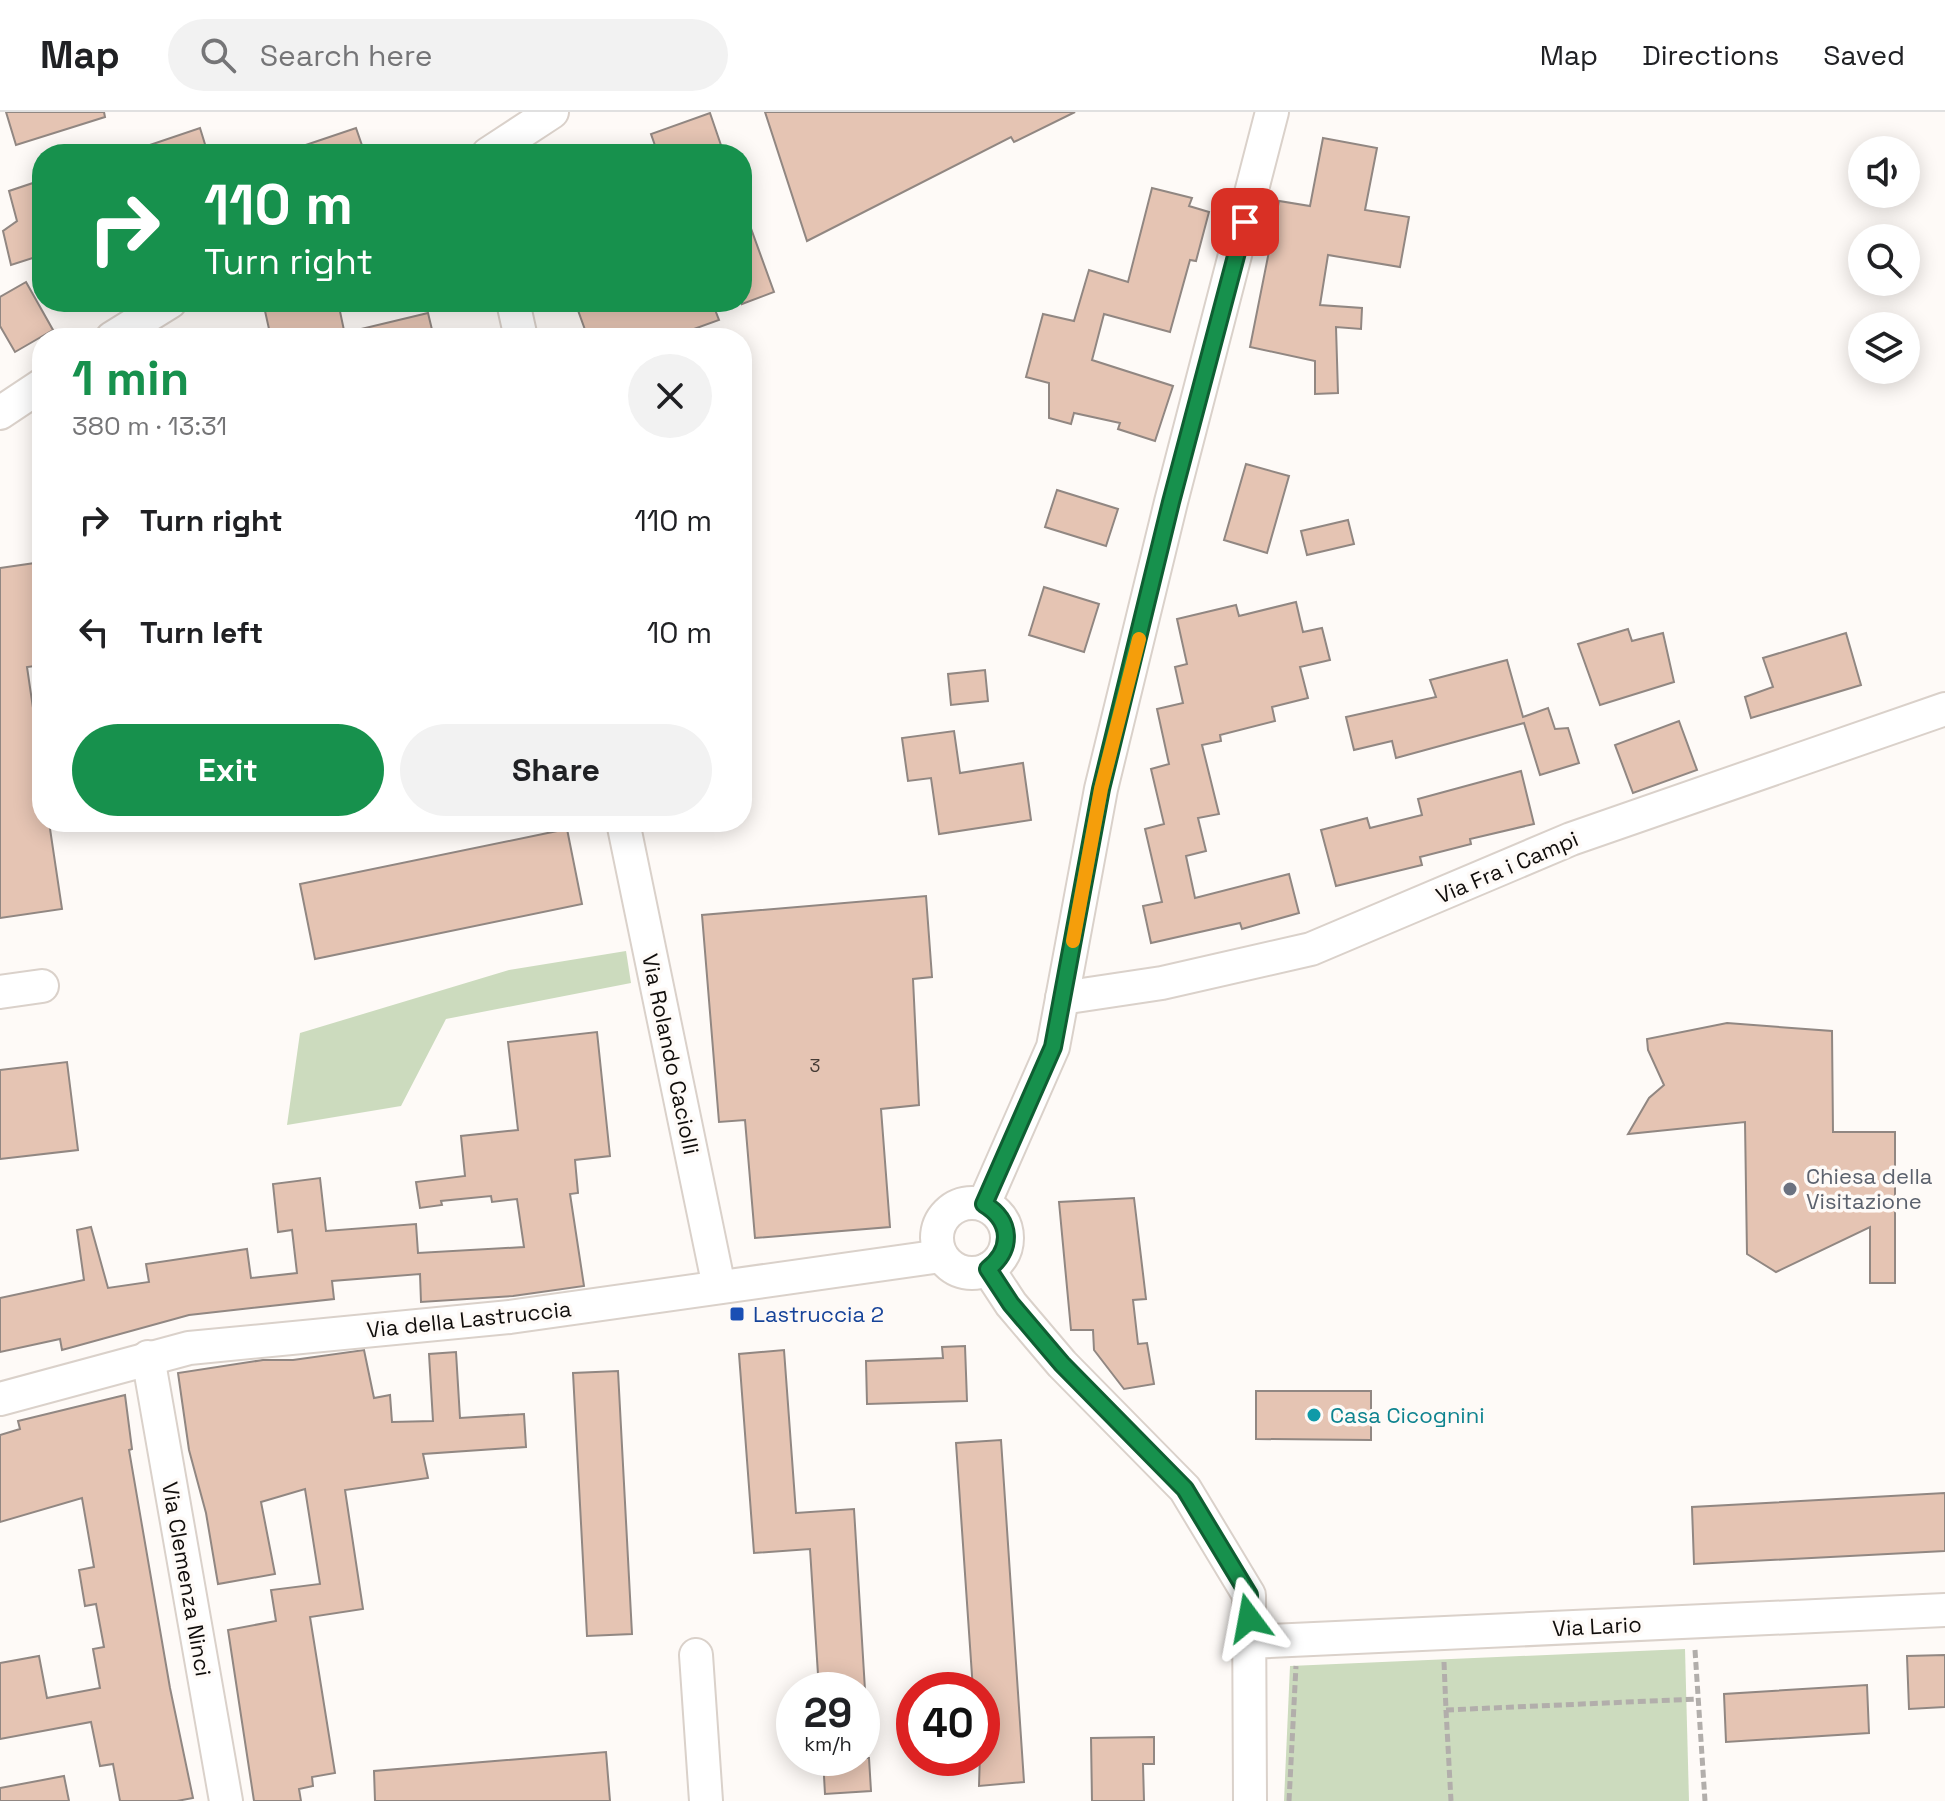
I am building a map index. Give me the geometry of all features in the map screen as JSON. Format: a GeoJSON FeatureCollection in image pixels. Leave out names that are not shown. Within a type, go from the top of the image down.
{"type":"FeatureCollection","features":[{"type":"Feature","properties":{"kind":"street"},"geometry":{"type":"LineString","coordinates":[[503,144],[552,112]]}},
{"type":"Feature","properties":{"kind":"street"},"geometry":{"type":"LineString","coordinates":[[984,1204],[1053,1047],[1101,789],[1171,502],[1272,112]]}},
{"type":"Feature","properties":{"kind":"street"},"geometry":{"type":"LineString","coordinates":[[128,328],[154,312]]}},
{"type":"Feature","properties":{"kind":"street"},"geometry":{"type":"LineString","coordinates":[[0,413],[32,392]]}},
{"type":"Feature","properties":{"kind":"street","name":"Via Fra i Campi"},"geometry":{"type":"LineString","coordinates":[[1062,998],[1162,983],[1311,949],[1571,839],[1945,709]]}},
{"type":"Feature","properties":{"kind":"street","name":"Via Rolando Caciolli"},"geometry":{"type":"LineString","coordinates":[[625,832],[719,1287]]}},
{"type":"Feature","properties":{"kind":"street"},"geometry":{"type":"LineString","coordinates":[[0,992],[42,986]]}},
{"type":"Feature","properties":{"kind":"street"},"geometry":{"type":"LineString","coordinates":[[969,1203],[984,1204],[995,1211],[1007,1235],[1006,1249],[988,1269],[978,1273],[957,1270],[941,1256],[937,1242],[945,1215],[969,1203]]}},
{"type":"Feature","properties":{"kind":"street","name":"Via della Lastruccia"},"geometry":{"type":"LineString","coordinates":[[0,1399],[189,1348],[277,1337],[510,1317],[941,1256]]}},
{"type":"Feature","properties":{"kind":"street"},"geometry":{"type":"LineString","coordinates":[[988,1269],[1011,1304],[1062,1364],[1185,1489],[1249,1595],[1250,1801]]}},
{"type":"Feature","properties":{"kind":"street","name":"Via Clemenza Ninci"},"geometry":{"type":"LineString","coordinates":[[148,1357],[226,1801]]}},
{"type":"Feature","properties":{"kind":"street","name":"Via Lario"},"geometry":{"type":"LineString","coordinates":[[1249,1642],[1945,1610]]}},
{"type":"Feature","properties":{"kind":"street"},"geometry":{"type":"LineString","coordinates":[[696,1655],[706,1801]]}},
{"type":"Feature","properties":{"kind":"path"},"geometry":{"type":"LineString","coordinates":[[1695,1621],[1705,1801]]}},
{"type":"Feature","properties":{"kind":"path"},"geometry":{"type":"LineString","coordinates":[[1289,1801],[1294,1671],[1299,1656]]}},
{"type":"Feature","properties":{"kind":"path"},"geometry":{"type":"LineString","coordinates":[[1444,1656],[1451,1801]]}},
{"type":"Feature","properties":{"kind":"path"},"geometry":{"type":"LineString","coordinates":[[1446,1710],[1697,1699]]}},
{"type":"Feature","properties":{"kind":"green space"},"geometry":{"type":"Polygon","coordinates":[[[626,951],[631,983],[446,1019],[401,1106],[287,1125],[300,1033],[509,970],[626,951]]]}},
{"type":"Feature","properties":{"kind":"green space"},"geometry":{"type":"Polygon","coordinates":[[[1685,1649],[1689,1801],[1284,1801],[1290,1666],[1685,1649]]]}},
{"type":"Feature","properties":{"kind":"building"},"geometry":{"type":"Polygon","coordinates":[[[6,112],[104,112],[105,117],[16,145],[6,112]]]}},
{"type":"Feature","properties":{"kind":"building"},"geometry":{"type":"Polygon","coordinates":[[[765,112],[1075,112],[1014,142],[1011,137],[807,241],[765,112]]]}},
{"type":"Feature","properties":{"kind":"building"},"geometry":{"type":"Polygon","coordinates":[[[710,113],[721,144],[654,144],[651,134],[710,113]]]}},
{"type":"Feature","properties":{"kind":"building"},"geometry":{"type":"Polygon","coordinates":[[[200,128],[205,144],[153,144],[200,128]]]}},
{"type":"Feature","properties":{"kind":"building"},"geometry":{"type":"Polygon","coordinates":[[[356,128],[362,144],[309,144],[356,128]]]}},
{"type":"Feature","properties":{"kind":"building"},"geometry":{"type":"Polygon","coordinates":[[[1323,138],[1377,148],[1365,210],[1409,217],[1400,267],[1328,255],[1320,305],[1362,308],[1361,329],[1336,327],[1338,393],[1315,394],[1315,361],[1250,347],[1279,201],[1310,206],[1323,138]]]}},
{"type":"Feature","properties":{"kind":"building"},"geometry":{"type":"Polygon","coordinates":[[[32,183],[32,258],[11,265],[3,231],[17,221],[9,191],[32,183]]]}},
{"type":"Feature","properties":{"kind":"building"},"geometry":{"type":"Polygon","coordinates":[[[1152,188],[1192,198],[1189,206],[1209,212],[1196,261],[1190,260],[1170,332],[1104,314],[1092,360],[1173,386],[1155,441],[1118,429],[1120,423],[1074,413],[1071,424],[1049,418],[1049,383],[1026,377],[1043,314],[1074,321],[1089,270],[1128,282],[1152,188]]]}},
{"type":"Feature","properties":{"kind":"building"},"geometry":{"type":"Polygon","coordinates":[[[752,231],[774,292],[752,300],[752,231]]]}},
{"type":"Feature","properties":{"kind":"building"},"geometry":{"type":"Polygon","coordinates":[[[26,282],[32,293],[32,312],[43,312],[52,328],[32,328],[32,342],[15,352],[0,326],[0,297],[26,282]]]}},
{"type":"Feature","properties":{"kind":"building"},"geometry":{"type":"Polygon","coordinates":[[[265,312],[340,312],[344,328],[269,328],[265,312]]]}},
{"type":"Feature","properties":{"kind":"building"},"geometry":{"type":"Polygon","coordinates":[[[579,312],[716,312],[719,320],[697,328],[584,328],[579,312]]]}},
{"type":"Feature","properties":{"kind":"building"},"geometry":{"type":"Polygon","coordinates":[[[428,313],[432,328],[365,328],[428,313]]]}},
{"type":"Feature","properties":{"kind":"building"},"geometry":{"type":"Polygon","coordinates":[[[1246,464],[1289,476],[1267,553],[1224,540],[1246,464]]]}},
{"type":"Feature","properties":{"kind":"building"},"geometry":{"type":"Polygon","coordinates":[[[1057,490],[1118,509],[1106,546],[1045,527],[1057,490]]]}},
{"type":"Feature","properties":{"kind":"building"},"geometry":{"type":"Polygon","coordinates":[[[1348,520],[1354,544],[1307,555],[1301,531],[1348,520]]]}},
{"type":"Feature","properties":{"kind":"building"},"geometry":{"type":"Polygon","coordinates":[[[32,563],[32,666],[27,667],[32,701],[32,832],[50,832],[62,909],[0,918],[0,568],[32,563]]]}},
{"type":"Feature","properties":{"kind":"building"},"geometry":{"type":"Polygon","coordinates":[[[1044,587],[1099,604],[1084,652],[1029,635],[1044,587]]]}},
{"type":"Feature","properties":{"kind":"building"},"geometry":{"type":"Polygon","coordinates":[[[1296,602],[1303,632],[1322,628],[1330,660],[1300,667],[1308,698],[1272,707],[1275,721],[1220,735],[1221,741],[1202,745],[1219,814],[1198,818],[1206,851],[1186,856],[1195,898],[1289,874],[1299,913],[1242,929],[1240,923],[1151,943],[1143,906],[1162,902],[1145,829],[1164,824],[1151,769],[1169,764],[1157,709],[1183,703],[1175,667],[1187,664],[1177,619],[1236,605],[1239,616],[1296,602]]]}},
{"type":"Feature","properties":{"kind":"building"},"geometry":{"type":"Polygon","coordinates":[[[1628,629],[1632,641],[1663,633],[1674,682],[1600,705],[1578,644],[1628,629]]]}},
{"type":"Feature","properties":{"kind":"building"},"geometry":{"type":"Polygon","coordinates":[[[1846,633],[1861,685],[1751,718],[1745,697],[1773,687],[1763,658],[1846,633]]]}},
{"type":"Feature","properties":{"kind":"building"},"geometry":{"type":"Polygon","coordinates":[[[1507,660],[1523,717],[1548,708],[1555,729],[1568,728],[1579,763],[1540,775],[1524,723],[1396,758],[1392,741],[1354,750],[1346,717],[1436,697],[1430,680],[1507,660]]]}},
{"type":"Feature","properties":{"kind":"building"},"geometry":{"type":"Polygon","coordinates":[[[985,670],[988,701],[951,705],[948,674],[985,670]]]}},
{"type":"Feature","properties":{"kind":"building"},"geometry":{"type":"Polygon","coordinates":[[[1679,721],[1697,770],[1633,793],[1615,745],[1679,721]]]}},
{"type":"Feature","properties":{"kind":"building"},"geometry":{"type":"Polygon","coordinates":[[[954,731],[960,773],[1023,763],[1031,820],[939,834],[931,778],[908,781],[902,738],[954,731]]]}},
{"type":"Feature","properties":{"kind":"building"},"geometry":{"type":"Polygon","coordinates":[[[1521,771],[1534,824],[1470,839],[1471,844],[1420,857],[1422,865],[1336,886],[1321,830],[1367,818],[1370,828],[1422,815],[1418,799],[1521,771]]]}},
{"type":"Feature","properties":{"kind":"building"},"geometry":{"type":"Polygon","coordinates":[[[552,832],[568,832],[582,904],[315,959],[300,884],[552,832]]]}},
{"type":"Feature","properties":{"kind":"building"},"geometry":{"type":"Polygon","coordinates":[[[926,896],[932,977],[913,979],[919,1105],[881,1109],[890,1227],[755,1238],[745,1120],[719,1122],[702,915],[926,896]]]}},
{"type":"Feature","properties":{"kind":"building","name":"Chiesa della Visitazione"},"geometry":{"type":"Polygon","coordinates":[[[1727,1023],[1832,1031],[1833,1132],[1895,1132],[1895,1283],[1870,1283],[1870,1227],[1776,1272],[1747,1254],[1745,1122],[1628,1134],[1649,1098],[1664,1085],[1648,1050],[1647,1039],[1727,1023]]]}},
{"type":"Feature","properties":{"kind":"building"},"geometry":{"type":"Polygon","coordinates":[[[597,1032],[610,1156],[575,1160],[578,1193],[570,1194],[584,1286],[513,1296],[421,1302],[420,1274],[332,1281],[334,1299],[189,1315],[62,1350],[60,1339],[0,1352],[0,1298],[84,1280],[77,1230],[91,1227],[108,1288],[149,1282],[146,1264],[247,1249],[251,1278],[297,1273],[292,1230],[278,1232],[273,1184],[320,1178],[326,1231],[416,1224],[418,1253],[524,1247],[517,1199],[492,1202],[491,1196],[441,1201],[442,1205],[420,1208],[416,1182],[465,1176],[461,1136],[518,1130],[508,1042],[597,1032]]]}},
{"type":"Feature","properties":{"kind":"building"},"geometry":{"type":"Polygon","coordinates":[[[67,1062],[78,1150],[0,1159],[0,1070],[67,1062]]]}},
{"type":"Feature","properties":{"kind":"building"},"geometry":{"type":"Polygon","coordinates":[[[1134,1198],[1146,1299],[1133,1300],[1138,1344],[1147,1343],[1154,1384],[1124,1389],[1094,1350],[1093,1330],[1071,1330],[1059,1202],[1134,1198]]]}},
{"type":"Feature","properties":{"kind":"building"},"geometry":{"type":"Polygon","coordinates":[[[965,1346],[967,1401],[867,1404],[866,1361],[943,1358],[942,1347],[965,1346]]]}},
{"type":"Feature","properties":{"kind":"building"},"geometry":{"type":"Polygon","coordinates":[[[364,1350],[374,1398],[390,1395],[392,1422],[433,1421],[429,1354],[456,1352],[460,1418],[524,1414],[526,1447],[423,1454],[428,1478],[345,1490],[363,1609],[310,1617],[335,1773],[312,1777],[313,1786],[299,1789],[301,1801],[254,1801],[228,1630],[276,1621],[271,1590],[320,1584],[305,1489],[261,1502],[275,1574],[218,1584],[206,1513],[189,1450],[178,1373],[263,1360],[293,1360],[364,1350]]]}},
{"type":"Feature","properties":{"kind":"building"},"geometry":{"type":"Polygon","coordinates":[[[784,1350],[796,1513],[854,1509],[864,1672],[818,1672],[810,1549],[754,1553],[739,1354],[784,1350]]]}},
{"type":"Feature","properties":{"kind":"building"},"geometry":{"type":"Polygon","coordinates":[[[618,1371],[632,1634],[587,1636],[573,1373],[618,1371]]]}},
{"type":"Feature","properties":{"kind":"building","name":"Casa Cicognini"},"geometry":{"type":"Polygon","coordinates":[[[1256,1391],[1371,1391],[1371,1440],[1256,1439],[1256,1391]]]}},
{"type":"Feature","properties":{"kind":"building"},"geometry":{"type":"Polygon","coordinates":[[[125,1395],[132,1449],[129,1450],[170,1688],[193,1798],[177,1801],[120,1801],[113,1764],[100,1766],[91,1722],[0,1739],[0,1663],[39,1656],[47,1698],[100,1688],[93,1649],[104,1647],[96,1604],[85,1606],[79,1570],[94,1567],[82,1498],[0,1522],[0,1435],[20,1429],[18,1421],[125,1395]]]}},
{"type":"Feature","properties":{"kind":"building"},"geometry":{"type":"Polygon","coordinates":[[[1001,1440],[1024,1782],[979,1786],[979,1776],[1000,1776],[1000,1672],[972,1672],[956,1443],[1001,1440]]]}},
{"type":"Feature","properties":{"kind":"building"},"geometry":{"type":"Polygon","coordinates":[[[1945,1493],[1945,1551],[1694,1564],[1692,1507],[1945,1493]]]}},
{"type":"Feature","properties":{"kind":"building"},"geometry":{"type":"Polygon","coordinates":[[[1945,1655],[1945,1707],[1909,1709],[1907,1656],[1945,1655]]]}},
{"type":"Feature","properties":{"kind":"building"},"geometry":{"type":"Polygon","coordinates":[[[1867,1685],[1869,1733],[1726,1742],[1724,1694],[1867,1685]]]}},
{"type":"Feature","properties":{"kind":"building"},"geometry":{"type":"Polygon","coordinates":[[[1154,1737],[1154,1764],[1143,1764],[1144,1801],[1092,1801],[1091,1738],[1154,1737]]]}},
{"type":"Feature","properties":{"kind":"building"},"geometry":{"type":"Polygon","coordinates":[[[606,1752],[610,1801],[375,1801],[374,1771],[606,1752]]]}},
{"type":"Feature","properties":{"kind":"building"},"geometry":{"type":"Polygon","coordinates":[[[64,1776],[69,1801],[0,1801],[0,1788],[64,1776]]]}},
{"type":"Feature","properties":{"kind":"building"},"geometry":{"type":"Polygon","coordinates":[[[824,1776],[870,1776],[871,1791],[825,1794],[824,1776]]]}},
{"type":"Feature","properties":{"kind":"slow traffic"},"geometry":{"type":"LineString","coordinates":[[1073,941],[1101,789],[1139,639]]}},
{"type":"Feature","properties":{"kind":"place","name":"Chiesa della Visitazione"},"geometry":{"type":"Point","coordinates":[1790,1189]}},
{"type":"Feature","properties":{"kind":"place","name":"Lastruccia 2"},"geometry":{"type":"Point","coordinates":[737,1314]}},
{"type":"Feature","properties":{"kind":"place","name":"Casa Cicognini"},"geometry":{"type":"Point","coordinates":[1314,1415]}},
{"type":"Feature","properties":{"kind":"route"},"geometry":{"type":"LineString","coordinates":[[1245,222],[1171,502],[1101,789],[1053,1047],[984,1204],[1004,1222],[1007,1235],[1006,1249],[999,1261],[988,1269],[1011,1304],[1062,1364],[1128,1427],[1185,1489],[1249,1595],[1249,1618]]}}]}
